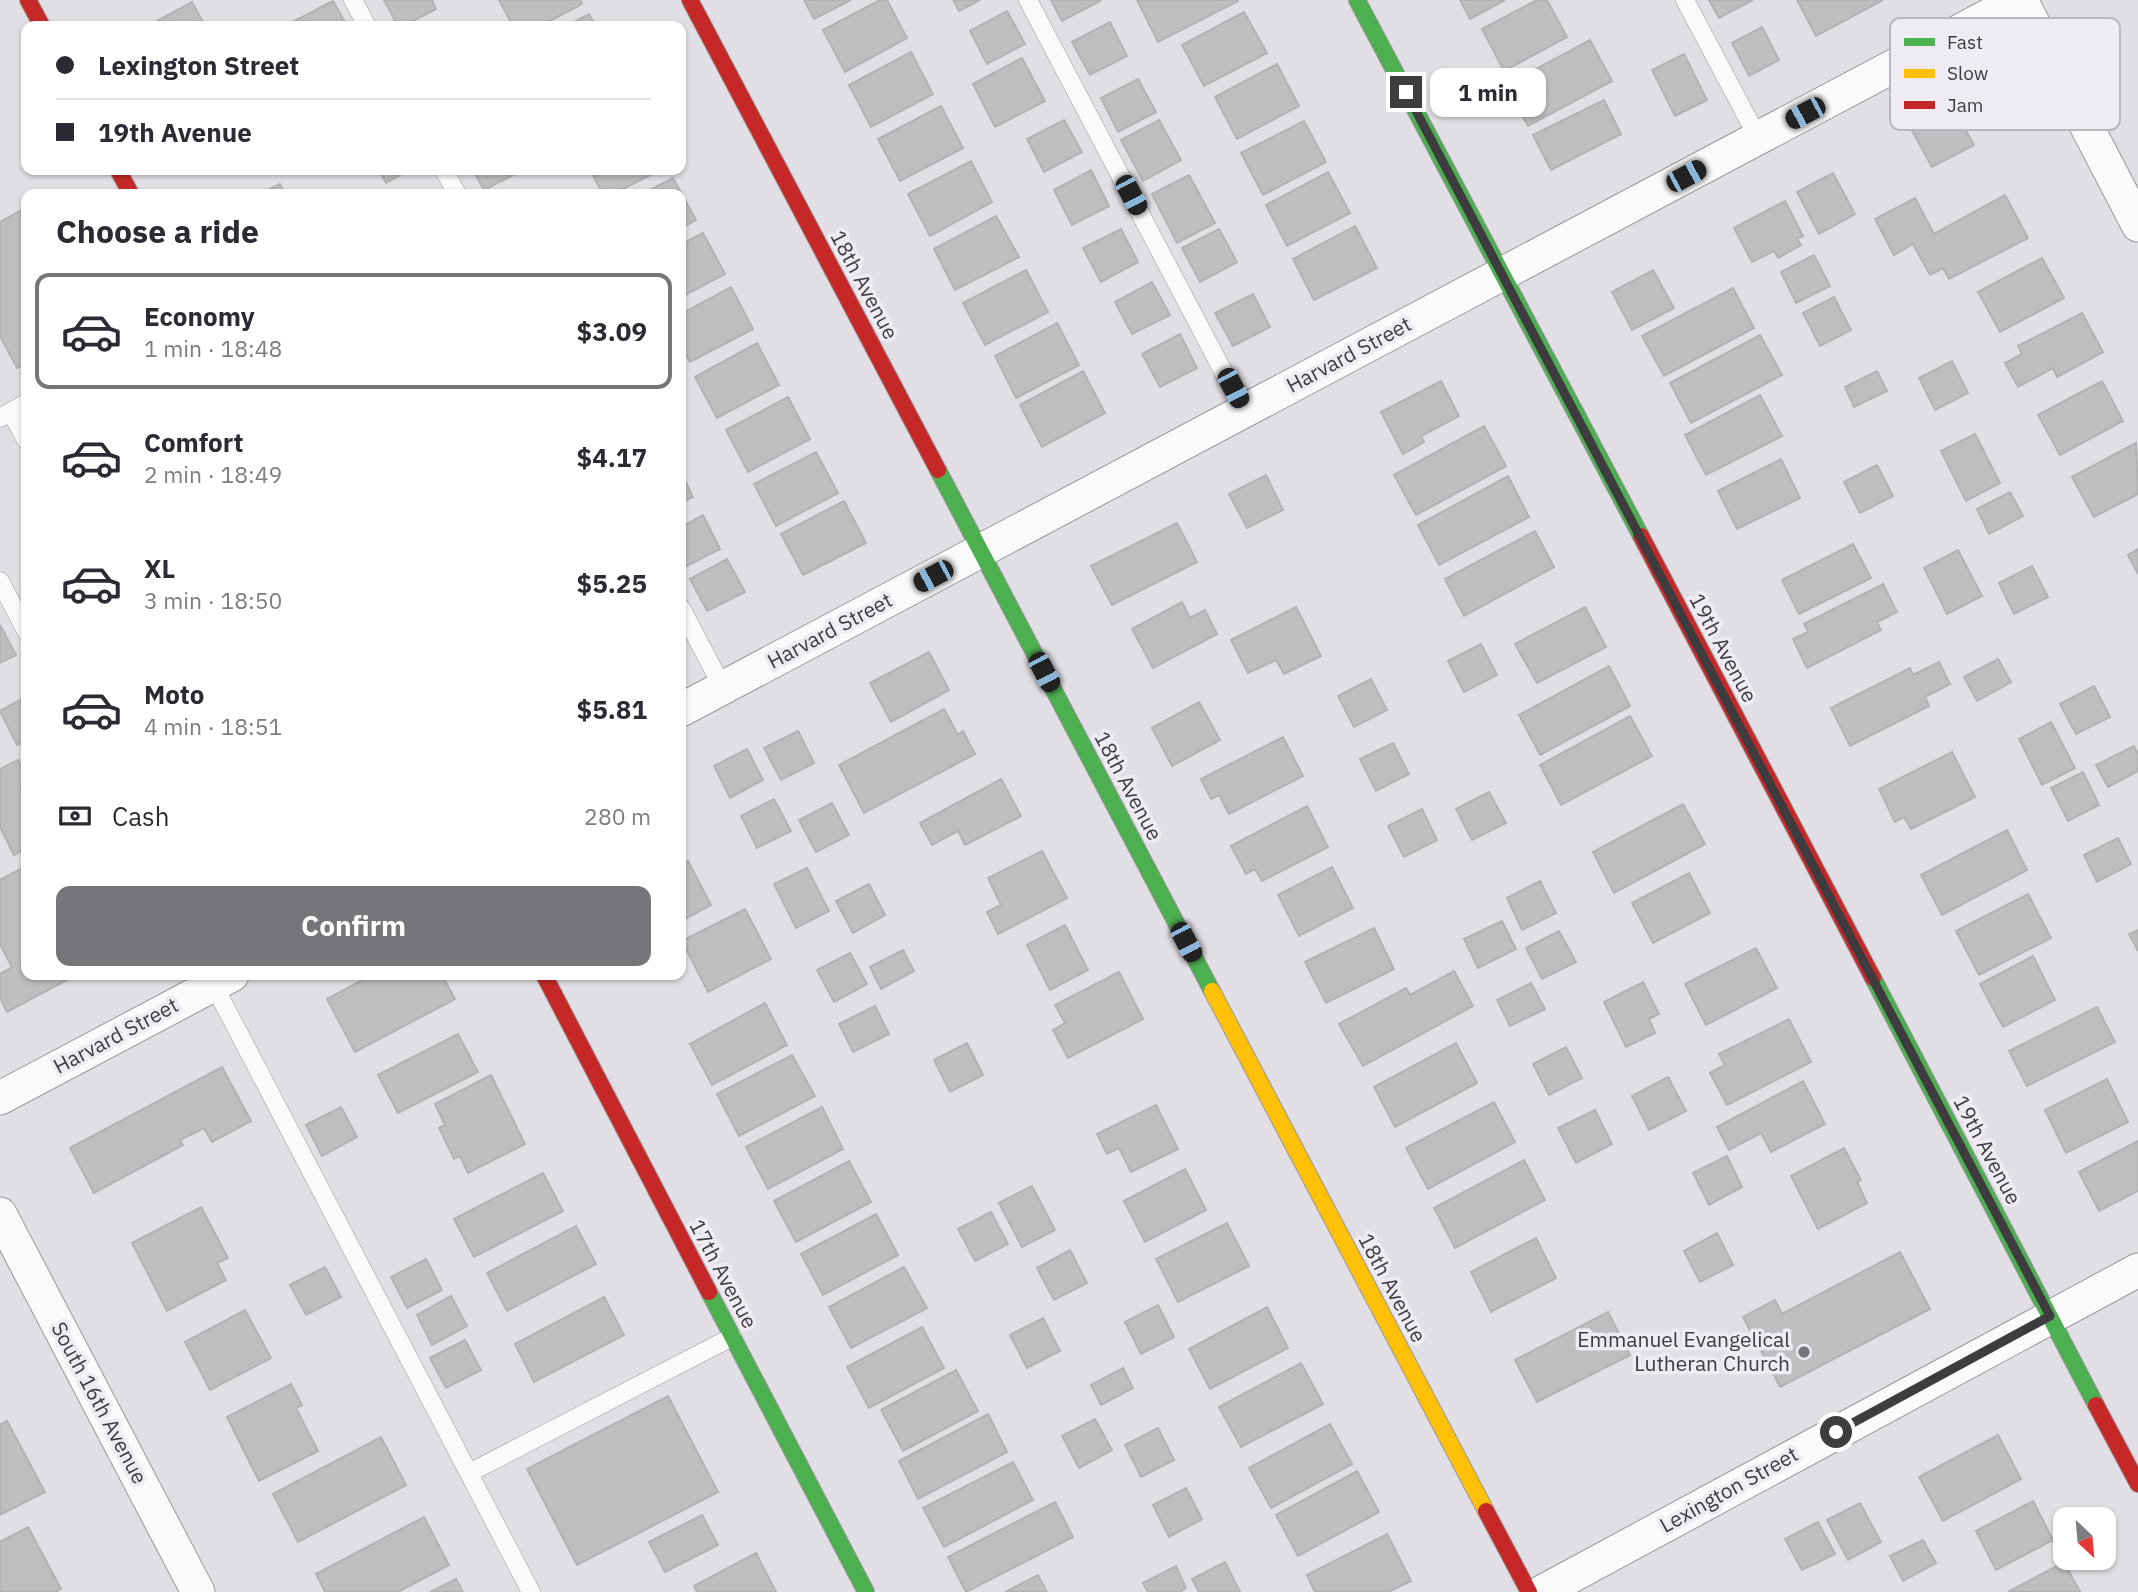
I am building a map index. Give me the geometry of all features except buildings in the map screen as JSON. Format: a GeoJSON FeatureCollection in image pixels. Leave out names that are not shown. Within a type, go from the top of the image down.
{"type":"FeatureCollection","features":[{"type":"Feature","properties":{"kind":"street"},"geometry":{"type":"LineString","coordinates":[[28,0],[39,21]]}},
{"type":"Feature","properties":{"kind":"street","name":"18th Avenue"},"geometry":{"type":"LineString","coordinates":[[690,0],[1529,1592]]}},
{"type":"Feature","properties":{"kind":"street","name":"19th Avenue"},"geometry":{"type":"LineString","coordinates":[[1357,0],[2138,1484]]}},
{"type":"Feature","properties":{"kind":"street"},"geometry":{"type":"LineString","coordinates":[[2019,0],[2029,18]]}},
{"type":"Feature","properties":{"kind":"street","name":"Harvard Street"},"geometry":{"type":"LineString","coordinates":[[1985,18],[2019,0]]}},
{"type":"Feature","properties":{"kind":"street","name":"Harvard Street"},"geometry":{"type":"LineString","coordinates":[[686,707],[1890,68]]}},
{"type":"Feature","properties":{"kind":"street"},"geometry":{"type":"LineString","coordinates":[[2088,130],[2138,225]]}},
{"type":"Feature","properties":{"kind":"street","name":"Harvard Street"},"geometry":{"type":"LineString","coordinates":[[0,1098],[214,980]]}},
{"type":"Feature","properties":{"kind":"street","name":"17th Avenue"},"geometry":{"type":"LineString","coordinates":[[547,980],[866,1592]]}},
{"type":"Feature","properties":{"kind":"street","name":"South 16th Avenue"},"geometry":{"type":"LineString","coordinates":[[0,1214],[198,1592]]}},
{"type":"Feature","properties":{"kind":"street","name":"Lexington Street"},"geometry":{"type":"LineString","coordinates":[[1542,1592],[2138,1270]]}},
{"type":"Feature","properties":{"kind":"lane"},"geometry":{"type":"LineString","coordinates":[[353,0],[364,21]]}},
{"type":"Feature","properties":{"kind":"lane"},"geometry":{"type":"LineString","coordinates":[[1028,0],[1244,411]]}},
{"type":"Feature","properties":{"kind":"lane"},"geometry":{"type":"LineString","coordinates":[[1685,0],[1758,138]]}},
{"type":"Feature","properties":{"kind":"lane"},"geometry":{"type":"LineString","coordinates":[[12,411],[21,430]]}},
{"type":"Feature","properties":{"kind":"lane"},"geometry":{"type":"LineString","coordinates":[[0,581],[21,621]]}},
{"type":"Feature","properties":{"kind":"lane"},"geometry":{"type":"LineString","coordinates":[[686,618],[723,688]]}},
{"type":"Feature","properties":{"kind":"lane"},"geometry":{"type":"LineString","coordinates":[[219,980],[531,1592]]}},
{"type":"Feature","properties":{"kind":"lane"},"geometry":{"type":"LineString","coordinates":[[469,1473],[732,1337]]}},
{"type":"Feature","properties":{"kind":"traffic: fast"},"geometry":{"type":"LineString","coordinates":[[1357,0],[1641,536]]}},
{"type":"Feature","properties":{"kind":"traffic: fast"},"geometry":{"type":"LineString","coordinates":[[938,470],[1212,991]]}},
{"type":"Feature","properties":{"kind":"traffic: fast"},"geometry":{"type":"LineString","coordinates":[[1873,978],[2096,1405]]}},
{"type":"Feature","properties":{"kind":"traffic: fast"},"geometry":{"type":"LineString","coordinates":[[709,1292],[866,1592]]}},
{"type":"Feature","properties":{"kind":"traffic: slow"},"geometry":{"type":"LineString","coordinates":[[1212,991],[1486,1511]]}},
{"type":"Feature","properties":{"kind":"traffic: jam"},"geometry":{"type":"LineString","coordinates":[[28,0],[39,21]]}},
{"type":"Feature","properties":{"kind":"traffic: jam"},"geometry":{"type":"LineString","coordinates":[[690,0],[938,470]]}},
{"type":"Feature","properties":{"kind":"traffic: jam"},"geometry":{"type":"LineString","coordinates":[[121,175],[128,189]]}},
{"type":"Feature","properties":{"kind":"traffic: jam"},"geometry":{"type":"LineString","coordinates":[[1641,536],[1873,978]]}},
{"type":"Feature","properties":{"kind":"traffic: jam"},"geometry":{"type":"LineString","coordinates":[[547,980],[709,1292]]}},
{"type":"Feature","properties":{"kind":"traffic: jam"},"geometry":{"type":"LineString","coordinates":[[2096,1405],[2138,1484]]}},
{"type":"Feature","properties":{"kind":"traffic: jam"},"geometry":{"type":"LineString","coordinates":[[1486,1511],[1529,1592]]}},
{"type":"Feature","properties":{"kind":"place","name":"Emmanuel Evangelical Lutheran Church"},"geometry":{"type":"Point","coordinates":[1804,1352]}},
{"type":"Feature","properties":{"kind":"route"},"geometry":{"type":"LineString","coordinates":[[1406,92],[2050,1316],[1836,1432]]}}]}
